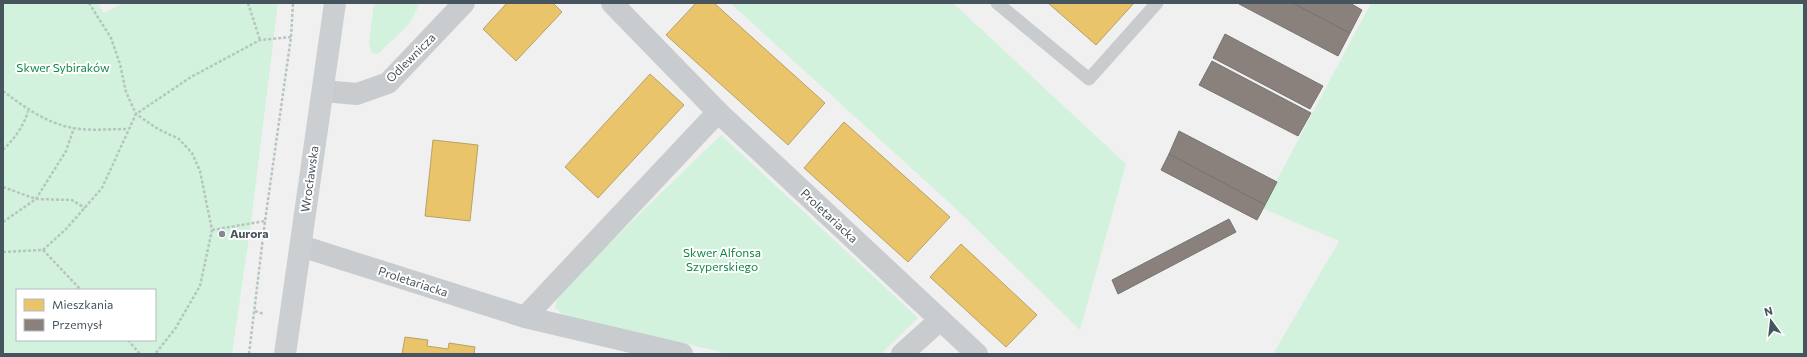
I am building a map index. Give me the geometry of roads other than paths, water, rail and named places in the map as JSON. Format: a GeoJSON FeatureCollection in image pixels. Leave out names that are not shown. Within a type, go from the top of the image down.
{"type":"FeatureCollection","features":[{"type":"Feature","properties":{"kind":"main road","name":"Wrocławska"},"geometry":{"type":"LineString","coordinates":[[285,354],[335,3]]}},
{"type":"Feature","properties":{"kind":"street","name":"Odlewnicza"},"geometry":{"type":"LineString","coordinates":[[323,91],[357,94],[388,83],[464,3]]}},
{"type":"Feature","properties":{"kind":"street","name":"Proletariacka"},"geometry":{"type":"LineString","coordinates":[[612,3],[718,112],[977,354]]}},
{"type":"Feature","properties":{"kind":"street"},"geometry":{"type":"LineString","coordinates":[[525,317],[718,112]]}},
{"type":"Feature","properties":{"kind":"street","name":"Proletariacka"},"geometry":{"type":"LineString","coordinates":[[300,246],[525,317],[682,354]]}},
{"type":"Feature","properties":{"kind":"street"},"geometry":{"type":"LineString","coordinates":[[902,354],[940,320]]}},
{"type":"Feature","properties":{"kind":"lane"},"geometry":{"type":"LineString","coordinates":[[998,3],[1089,79],[1157,3]]}},
{"type":"Feature","properties":{"kind":"place","name":"Aurora"},"geometry":{"type":"Point","coordinates":[222,234]}},
{"type":"Feature","properties":{"kind":"park label","name":"Skwer Sybiraków"},"geometry":{"type":"Point","coordinates":[63,68]}},
{"type":"Feature","properties":{"kind":"park label","name":"Skwer Alfonsa Szyperskiego"},"geometry":{"type":"Point","coordinates":[722,260]}}]}
